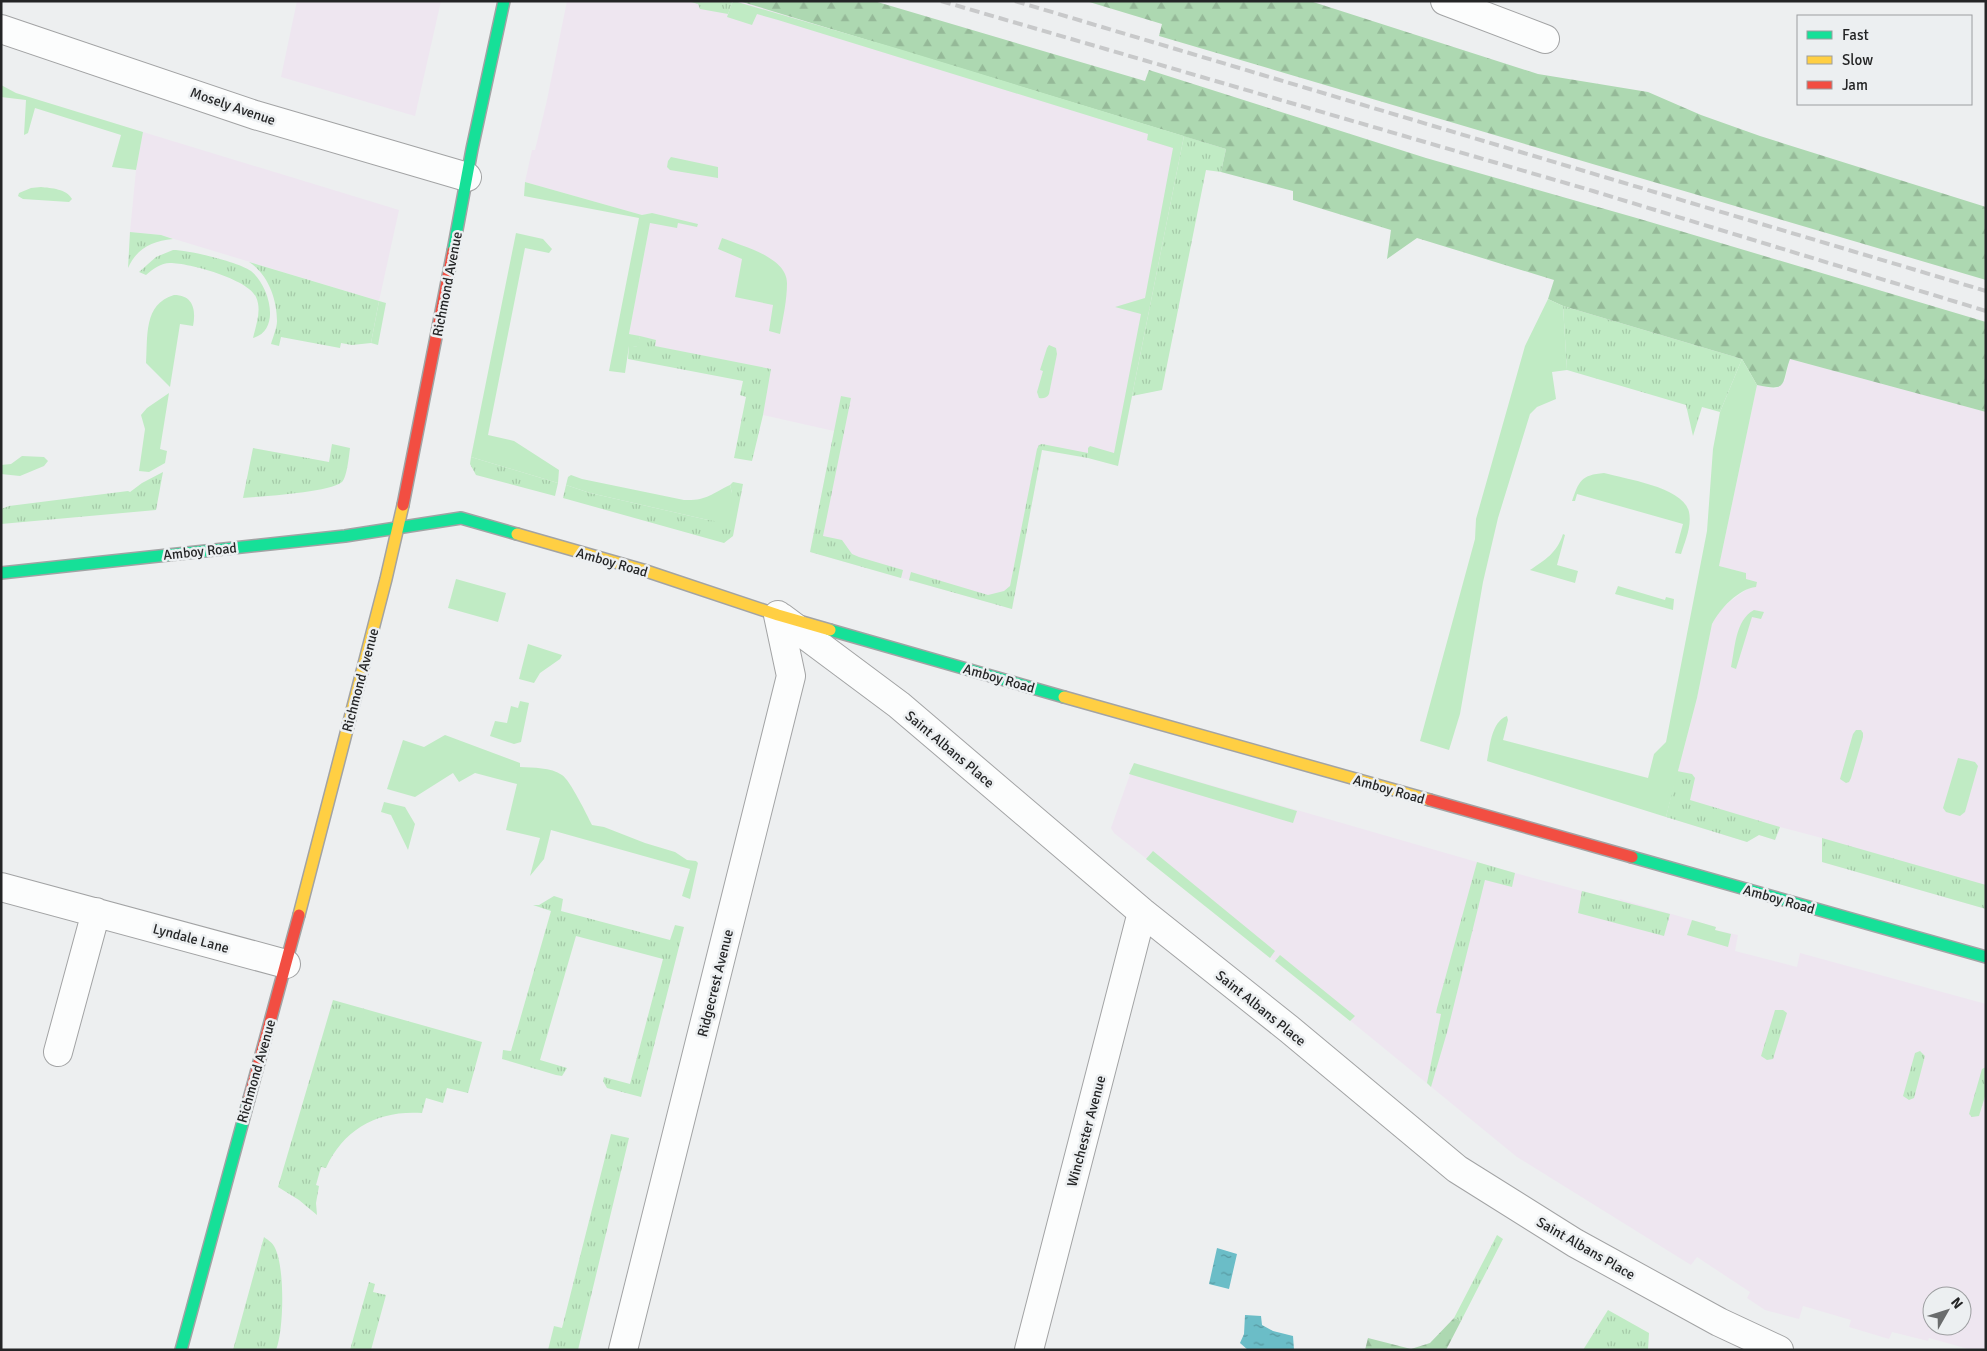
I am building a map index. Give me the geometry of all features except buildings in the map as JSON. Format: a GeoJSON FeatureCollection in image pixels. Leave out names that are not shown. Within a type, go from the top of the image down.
{"type":"FeatureCollection","features":[{"type":"Feature","properties":{"kind":"main road","name":"Richmond Avenue"},"geometry":{"type":"LineString","coordinates":[[181,1350],[286,964],[398,527],[467,177],[504,1]]}},
{"type":"Feature","properties":{"kind":"main road","name":"Amboy Road"},"geometry":{"type":"LineString","coordinates":[[1,573],[345,536],[461,518],[643,570],[778,615],[1132,717],[1986,957]]}},
{"type":"Feature","properties":{"kind":"street"},"geometry":{"type":"LineString","coordinates":[[1445,1],[1545,38]]}},
{"type":"Feature","properties":{"kind":"street","name":"Mosely Avenue"},"geometry":{"type":"LineString","coordinates":[[1,29],[265,118],[467,177]]}},
{"type":"Feature","properties":{"kind":"street","name":"Saint Albans Place"},"geometry":{"type":"LineString","coordinates":[[778,615],[899,706],[1142,912],[1289,1029],[1457,1169],[1575,1243],[1719,1322],[1779,1350]]}},
{"type":"Feature","properties":{"kind":"street","name":"Ridgecrest Avenue"},"geometry":{"type":"LineString","coordinates":[[623,1350],[791,676],[778,615]]}},
{"type":"Feature","properties":{"kind":"street","name":"Lyndale Lane"},"geometry":{"type":"LineString","coordinates":[[1,887],[286,964]]}},
{"type":"Feature","properties":{"kind":"street"},"geometry":{"type":"LineString","coordinates":[[58,1052],[96,912]]}},
{"type":"Feature","properties":{"kind":"street","name":"Winchester Avenue"},"geometry":{"type":"LineString","coordinates":[[1029,1350],[1142,912]]}},
{"type":"Feature","properties":{"kind":"shaded area"},"geometry":{"type":"Polygon","coordinates":[[[297,1],[441,1],[415,116],[281,77],[297,1]]]}},
{"type":"Feature","properties":{"kind":"shaded area"},"geometry":{"type":"Polygon","coordinates":[[[567,1],[731,1],[732,3],[739,1],[1184,136],[1118,466],[1091,458],[1042,449],[1012,609],[810,552],[834,431],[763,415],[770,369],[654,346],[656,340],[629,334],[652,213],[642,215],[525,182],[532,150],[535,150],[547,100],[567,1]]]}},
{"type":"Feature","properties":{"kind":"shaded area"},"geometry":{"type":"Polygon","coordinates":[[[143,132],[399,210],[379,301],[161,235],[130,232],[136,170],[143,132]]]}},
{"type":"Feature","properties":{"kind":"shaded area"},"geometry":{"type":"Polygon","coordinates":[[[1790,359],[1986,412],[1986,909],[1822,862],[1822,838],[1780,827],[1775,840],[1759,835],[1747,842],[1666,817],[1697,698],[1712,624],[1717,614],[1728,603],[1757,582],[1746,579],[1746,573],[1719,566],[1757,385],[1775,389],[1780,386],[1785,380],[1790,359]]]}},
{"type":"Feature","properties":{"kind":"shaded area"},"geometry":{"type":"Polygon","coordinates":[[[1134,763],[1515,873],[1619,901],[1620,899],[1716,927],[1715,930],[1738,935],[1735,951],[1797,967],[1800,953],[1986,1004],[1986,1350],[1972,1350],[1929,1338],[1928,1341],[1892,1332],[1889,1339],[1849,1327],[1851,1320],[1803,1306],[1799,1319],[1765,1310],[1747,1298],[1750,1292],[1697,1257],[1691,1265],[1517,1157],[1352,1022],[1114,833],[1111,828],[1134,763]]]}},
{"type":"Feature","properties":{"kind":"green space"},"geometry":{"type":"Polygon","coordinates":[[[688,1],[731,1],[732,3],[728,14],[700,9],[698,4],[688,1]]]}},
{"type":"Feature","properties":{"kind":"green space"},"geometry":{"type":"Polygon","coordinates":[[[734,1],[896,48],[1184,136],[1118,466],[1088,458],[1088,448],[1090,446],[1114,453],[1141,314],[1115,307],[1145,298],[1173,148],[1147,140],[1148,134],[778,20],[757,14],[752,25],[727,17],[734,1]]]}},
{"type":"Feature","properties":{"kind":"green space"},"geometry":{"type":"Polygon","coordinates":[[[739,1],[874,1],[1145,81],[1149,70],[1426,158],[1640,219],[1986,322],[1986,412],[1790,359],[1782,384],[1774,387],[1757,385],[1742,359],[1563,306],[1548,299],[1554,280],[1417,238],[1387,259],[1391,230],[1293,200],[1293,191],[1221,172],[1226,149],[739,1]]]}},
{"type":"Feature","properties":{"kind":"green space"},"geometry":{"type":"Polygon","coordinates":[[[1086,1],[1310,1],[1538,74],[1648,92],[1701,115],[1760,136],[1986,207],[1986,280],[1159,36],[1162,24],[1086,1]]]}},
{"type":"Feature","properties":{"kind":"green space"},"geometry":{"type":"Polygon","coordinates":[[[1,85],[16,93],[143,132],[136,170],[112,167],[121,135],[35,108],[28,133],[24,135],[26,100],[1,97],[1,85]]]}},
{"type":"Feature","properties":{"kind":"green space"},"geometry":{"type":"Polygon","coordinates":[[[1184,136],[1226,149],[1221,172],[1206,170],[1162,390],[1132,396],[1184,136]]]}},
{"type":"Feature","properties":{"kind":"green space"},"geometry":{"type":"Polygon","coordinates":[[[671,157],[718,167],[718,178],[670,170],[667,167],[671,157]]]}},
{"type":"Feature","properties":{"kind":"green space"},"geometry":{"type":"Polygon","coordinates":[[[525,182],[642,215],[652,213],[698,224],[697,227],[678,223],[677,228],[650,223],[629,334],[640,336],[638,347],[629,346],[625,373],[609,371],[639,218],[524,196],[525,182]]]}},
{"type":"Feature","properties":{"kind":"green space"},"geometry":{"type":"Polygon","coordinates":[[[41,187],[63,191],[72,199],[69,202],[23,199],[18,196],[19,193],[31,188],[41,187]]]}},
{"type":"Feature","properties":{"kind":"green space"},"geometry":{"type":"Polygon","coordinates":[[[130,232],[161,235],[173,239],[146,247],[136,255],[128,268],[130,232]]]}},
{"type":"Feature","properties":{"kind":"green space"},"geometry":{"type":"Polygon","coordinates":[[[516,233],[543,239],[552,249],[549,253],[525,248],[488,435],[514,441],[559,470],[558,483],[471,457],[516,233]]]}},
{"type":"Feature","properties":{"kind":"green space"},"geometry":{"type":"Polygon","coordinates":[[[722,238],[772,259],[785,274],[787,283],[785,309],[780,334],[769,331],[773,305],[735,297],[742,259],[718,249],[722,238]]]}},
{"type":"Feature","properties":{"kind":"green space"},"geometry":{"type":"Polygon","coordinates":[[[173,250],[213,257],[251,271],[263,286],[270,307],[270,317],[262,333],[253,338],[258,318],[258,302],[256,297],[251,290],[230,278],[203,269],[170,263],[163,264],[146,275],[139,272],[156,257],[173,250]]]}},
{"type":"Feature","properties":{"kind":"green space"},"geometry":{"type":"Polygon","coordinates":[[[249,262],[379,301],[371,343],[352,345],[341,343],[340,348],[281,337],[279,346],[271,344],[277,321],[273,296],[266,280],[256,267],[249,262]]]}},
{"type":"Feature","properties":{"kind":"green space"},"geometry":{"type":"Polygon","coordinates":[[[174,295],[181,296],[190,301],[194,315],[193,326],[180,324],[170,387],[146,363],[149,323],[152,314],[164,299],[174,295]]]}},
{"type":"Feature","properties":{"kind":"green space"},"geometry":{"type":"Polygon","coordinates":[[[1548,299],[1563,306],[1567,370],[1552,372],[1556,399],[1537,407],[1530,414],[1498,518],[1483,582],[1460,714],[1449,750],[1420,741],[1475,539],[1476,519],[1525,346],[1548,299]]]}},
{"type":"Feature","properties":{"kind":"green space"},"geometry":{"type":"Polygon","coordinates":[[[379,301],[386,303],[378,345],[371,343],[379,301]]]}},
{"type":"Feature","properties":{"kind":"green space"},"geometry":{"type":"Polygon","coordinates":[[[1563,306],[1742,359],[1720,412],[1702,407],[1693,436],[1686,405],[1567,370],[1563,306]]]}},
{"type":"Feature","properties":{"kind":"green space"},"geometry":{"type":"Polygon","coordinates":[[[640,336],[656,340],[655,346],[771,369],[752,461],[734,458],[746,397],[740,395],[743,381],[628,359],[629,345],[637,347],[640,336]]]}},
{"type":"Feature","properties":{"kind":"green space"},"geometry":{"type":"Polygon","coordinates":[[[1049,345],[1056,348],[1057,354],[1049,394],[1046,397],[1039,398],[1037,392],[1043,371],[1040,370],[1049,345]]]}},
{"type":"Feature","properties":{"kind":"green space"},"geometry":{"type":"Polygon","coordinates":[[[1742,359],[1757,385],[1719,566],[1746,573],[1746,579],[1757,582],[1756,587],[1743,592],[1730,601],[1712,624],[1697,698],[1666,817],[1487,761],[1494,729],[1507,716],[1508,720],[1503,740],[1648,778],[1654,754],[1666,742],[1707,531],[1713,449],[1720,412],[1742,359]]]}},
{"type":"Feature","properties":{"kind":"green space"},"geometry":{"type":"Polygon","coordinates":[[[169,393],[160,449],[167,451],[165,463],[149,472],[139,471],[145,429],[141,415],[147,408],[169,393]]]}},
{"type":"Feature","properties":{"kind":"green space"},"geometry":{"type":"Polygon","coordinates":[[[841,396],[851,398],[823,536],[842,540],[852,554],[859,557],[903,570],[901,578],[810,552],[841,396]]]}},
{"type":"Feature","properties":{"kind":"green space"},"geometry":{"type":"Polygon","coordinates":[[[332,444],[350,448],[342,482],[323,489],[243,498],[253,448],[329,462],[332,444]]]}},
{"type":"Feature","properties":{"kind":"green space"},"geometry":{"type":"Polygon","coordinates":[[[1042,444],[1088,453],[1088,458],[1042,450],[1012,609],[909,580],[911,572],[988,595],[1004,591],[1010,586],[1037,449],[1042,444]]]}},
{"type":"Feature","properties":{"kind":"green space"},"geometry":{"type":"Polygon","coordinates":[[[22,456],[44,457],[48,461],[44,466],[20,476],[1,474],[1,465],[11,464],[22,456]]]}},
{"type":"Feature","properties":{"kind":"green space"},"geometry":{"type":"Polygon","coordinates":[[[471,457],[558,483],[555,496],[476,475],[470,464],[471,457]]]}},
{"type":"Feature","properties":{"kind":"green space"},"geometry":{"type":"Polygon","coordinates":[[[163,472],[156,510],[1,524],[1,509],[9,506],[130,492],[163,472]]]}},
{"type":"Feature","properties":{"kind":"green space"},"geometry":{"type":"Polygon","coordinates":[[[1604,473],[1652,485],[1677,496],[1685,503],[1689,512],[1690,523],[1681,554],[1675,553],[1683,524],[1577,494],[1575,501],[1572,501],[1582,480],[1590,475],[1604,473]]]}},
{"type":"Feature","properties":{"kind":"green space"},"geometry":{"type":"Polygon","coordinates":[[[571,475],[582,479],[684,500],[703,498],[730,485],[732,493],[730,519],[727,523],[708,520],[590,493],[566,485],[568,477],[571,475]]]}},
{"type":"Feature","properties":{"kind":"green space"},"geometry":{"type":"Polygon","coordinates":[[[733,482],[743,484],[733,536],[724,543],[563,498],[566,485],[590,493],[708,520],[732,493],[730,485],[733,482]]]}},
{"type":"Feature","properties":{"kind":"green space"},"geometry":{"type":"Polygon","coordinates":[[[1563,534],[1565,535],[1557,565],[1578,571],[1575,583],[1530,570],[1554,551],[1563,534]]]}},
{"type":"Feature","properties":{"kind":"green space"},"geometry":{"type":"Polygon","coordinates":[[[456,579],[506,593],[498,622],[448,608],[456,579]]]}},
{"type":"Feature","properties":{"kind":"green space"},"geometry":{"type":"Polygon","coordinates":[[[1618,586],[1665,600],[1666,597],[1674,599],[1673,610],[1615,594],[1618,586]]]}},
{"type":"Feature","properties":{"kind":"green space"},"geometry":{"type":"Polygon","coordinates":[[[1754,610],[1764,612],[1761,619],[1752,617],[1736,669],[1731,667],[1739,628],[1754,610]]]}},
{"type":"Feature","properties":{"kind":"green space"},"geometry":{"type":"Polygon","coordinates":[[[528,644],[562,655],[560,659],[540,673],[534,683],[519,679],[528,644]]]}},
{"type":"Feature","properties":{"kind":"green space"},"geometry":{"type":"Polygon","coordinates":[[[520,701],[529,703],[521,742],[514,744],[490,736],[495,721],[507,723],[511,706],[518,708],[520,701]]]}},
{"type":"Feature","properties":{"kind":"green space"},"geometry":{"type":"Polygon","coordinates":[[[1856,730],[1861,730],[1863,737],[1851,778],[1846,783],[1840,779],[1853,734],[1856,730]]]}},
{"type":"Feature","properties":{"kind":"green space"},"geometry":{"type":"Polygon","coordinates":[[[445,735],[520,763],[520,767],[542,768],[558,772],[565,778],[578,798],[592,825],[604,827],[675,852],[687,860],[696,861],[698,863],[690,899],[682,896],[690,869],[551,830],[544,859],[530,876],[540,838],[506,830],[517,784],[475,773],[459,782],[453,773],[415,797],[387,789],[403,740],[424,747],[445,735]]]}},
{"type":"Feature","properties":{"kind":"green space"},"geometry":{"type":"Polygon","coordinates":[[[1958,758],[1975,762],[1978,766],[1965,812],[1960,816],[1946,812],[1943,808],[1958,758]]]}},
{"type":"Feature","properties":{"kind":"green space"},"geometry":{"type":"Polygon","coordinates":[[[1134,763],[1297,811],[1293,823],[1129,774],[1134,763]]]}},
{"type":"Feature","properties":{"kind":"green space"},"geometry":{"type":"Polygon","coordinates":[[[1677,771],[1692,774],[1695,778],[1690,800],[1780,827],[1775,840],[1759,835],[1747,842],[1666,817],[1677,771]]]}},
{"type":"Feature","properties":{"kind":"green space"},"geometry":{"type":"Polygon","coordinates":[[[384,802],[405,807],[415,824],[408,850],[391,815],[381,812],[384,802]]]}},
{"type":"Feature","properties":{"kind":"green space"},"geometry":{"type":"Polygon","coordinates":[[[1822,838],[1986,885],[1986,909],[1822,862],[1822,838]]]}},
{"type":"Feature","properties":{"kind":"green space"},"geometry":{"type":"Polygon","coordinates":[[[1153,851],[1275,951],[1270,958],[1146,859],[1153,851]]]}},
{"type":"Feature","properties":{"kind":"green space"},"geometry":{"type":"Polygon","coordinates":[[[1477,862],[1515,873],[1512,887],[1485,880],[1448,1029],[1431,1087],[1427,1083],[1441,1014],[1436,1013],[1437,1008],[1477,862]]]}},
{"type":"Feature","properties":{"kind":"green space"},"geometry":{"type":"Polygon","coordinates":[[[1582,891],[1670,914],[1664,936],[1578,913],[1582,891]]]}},
{"type":"Feature","properties":{"kind":"green space"},"geometry":{"type":"Polygon","coordinates":[[[554,896],[563,899],[561,911],[670,940],[675,925],[684,927],[641,1097],[607,1088],[603,1081],[604,1077],[630,1084],[663,959],[576,936],[540,1060],[567,1068],[562,1076],[502,1059],[503,1050],[511,1051],[551,911],[533,905],[539,905],[554,896]]]}},
{"type":"Feature","properties":{"kind":"green space"},"geometry":{"type":"Polygon","coordinates":[[[1692,920],[1716,927],[1715,930],[1731,934],[1728,947],[1687,935],[1692,920]]]}},
{"type":"Feature","properties":{"kind":"green space"},"geometry":{"type":"Polygon","coordinates":[[[1280,955],[1355,1016],[1350,1021],[1275,961],[1280,955]]]}},
{"type":"Feature","properties":{"kind":"green space"},"geometry":{"type":"Polygon","coordinates":[[[333,1000],[482,1042],[468,1093],[447,1088],[443,1103],[426,1098],[422,1113],[391,1115],[377,1119],[353,1132],[343,1142],[326,1168],[321,1167],[316,1185],[319,1186],[316,1203],[317,1215],[299,1200],[278,1187],[333,1000]]]}},
{"type":"Feature","properties":{"kind":"green space"},"geometry":{"type":"Polygon","coordinates":[[[1775,1010],[1783,1010],[1787,1013],[1773,1059],[1767,1060],[1761,1056],[1775,1010]]]}},
{"type":"Feature","properties":{"kind":"green space"},"geometry":{"type":"Polygon","coordinates":[[[1920,1051],[1925,1056],[1914,1098],[1909,1100],[1903,1096],[1915,1053],[1920,1051]]]}},
{"type":"Feature","properties":{"kind":"green space"},"geometry":{"type":"Polygon","coordinates":[[[1986,1067],[1986,1093],[1979,1116],[1972,1117],[1969,1114],[1982,1069],[1986,1067]]]}},
{"type":"Feature","properties":{"kind":"green space"},"geometry":{"type":"Polygon","coordinates":[[[611,1134],[629,1138],[578,1350],[548,1350],[554,1326],[562,1328],[611,1134]]]}},
{"type":"Feature","properties":{"kind":"green space"},"geometry":{"type":"Polygon","coordinates":[[[1497,1235],[1503,1239],[1461,1321],[1454,1318],[1497,1235]]]}},
{"type":"Feature","properties":{"kind":"green space"},"geometry":{"type":"Polygon","coordinates":[[[264,1237],[274,1246],[280,1269],[282,1314],[279,1340],[276,1350],[233,1350],[264,1237]]]}},
{"type":"Feature","properties":{"kind":"green space"},"geometry":{"type":"Polygon","coordinates":[[[369,1282],[375,1284],[373,1292],[386,1295],[371,1350],[350,1350],[369,1282]]]}},
{"type":"Feature","properties":{"kind":"green space"},"geometry":{"type":"Polygon","coordinates":[[[1608,1310],[1649,1333],[1648,1350],[1583,1350],[1608,1310]]]}},
{"type":"Feature","properties":{"kind":"green space"},"geometry":{"type":"Polygon","coordinates":[[[1454,1318],[1461,1321],[1446,1350],[1365,1350],[1368,1338],[1411,1349],[1430,1343],[1454,1318]]]}},
{"type":"Feature","properties":{"kind":"water"},"geometry":{"type":"Polygon","coordinates":[[[1217,1248],[1237,1254],[1229,1289],[1209,1284],[1217,1248]]]}},
{"type":"Feature","properties":{"kind":"water"},"geometry":{"type":"Polygon","coordinates":[[[1245,1315],[1261,1316],[1262,1325],[1273,1331],[1293,1336],[1294,1350],[1248,1350],[1240,1343],[1244,1334],[1245,1315]]]}},
{"type":"Feature","properties":{"kind":"railway"},"geometry":{"type":"LineString","coordinates":[[941,1],[1593,191],[1986,311]]}},
{"type":"Feature","properties":{"kind":"railway"},"geometry":{"type":"LineString","coordinates":[[1015,1],[1986,291]]}},
{"type":"Feature","properties":{"kind":"traffic: fast"},"geometry":{"type":"LineString","coordinates":[[453,251],[472,149],[504,1]]}},
{"type":"Feature","properties":{"kind":"traffic: fast"},"geometry":{"type":"LineString","coordinates":[[1,573],[345,536],[461,518],[517,534]]}},
{"type":"Feature","properties":{"kind":"traffic: fast"},"geometry":{"type":"LineString","coordinates":[[830,630],[1064,697]]}},
{"type":"Feature","properties":{"kind":"traffic: fast"},"geometry":{"type":"LineString","coordinates":[[1632,857],[1986,957]]}},
{"type":"Feature","properties":{"kind":"traffic: fast"},"geometry":{"type":"LineString","coordinates":[[181,1350],[249,1099]]}},
{"type":"Feature","properties":{"kind":"traffic: slow"},"geometry":{"type":"LineString","coordinates":[[299,915],[386,579],[403,505]]}},
{"type":"Feature","properties":{"kind":"traffic: slow"},"geometry":{"type":"LineString","coordinates":[[517,534],[643,570],[778,615],[830,630]]}},
{"type":"Feature","properties":{"kind":"traffic: slow"},"geometry":{"type":"LineString","coordinates":[[1064,697],[1430,800]]}},
{"type":"Feature","properties":{"kind":"traffic: jam"},"geometry":{"type":"LineString","coordinates":[[403,505],[453,251]]}},
{"type":"Feature","properties":{"kind":"traffic: jam"},"geometry":{"type":"LineString","coordinates":[[1430,800],[1632,857]]}},
{"type":"Feature","properties":{"kind":"traffic: jam"},"geometry":{"type":"LineString","coordinates":[[249,1099],[299,915]]}}]}
